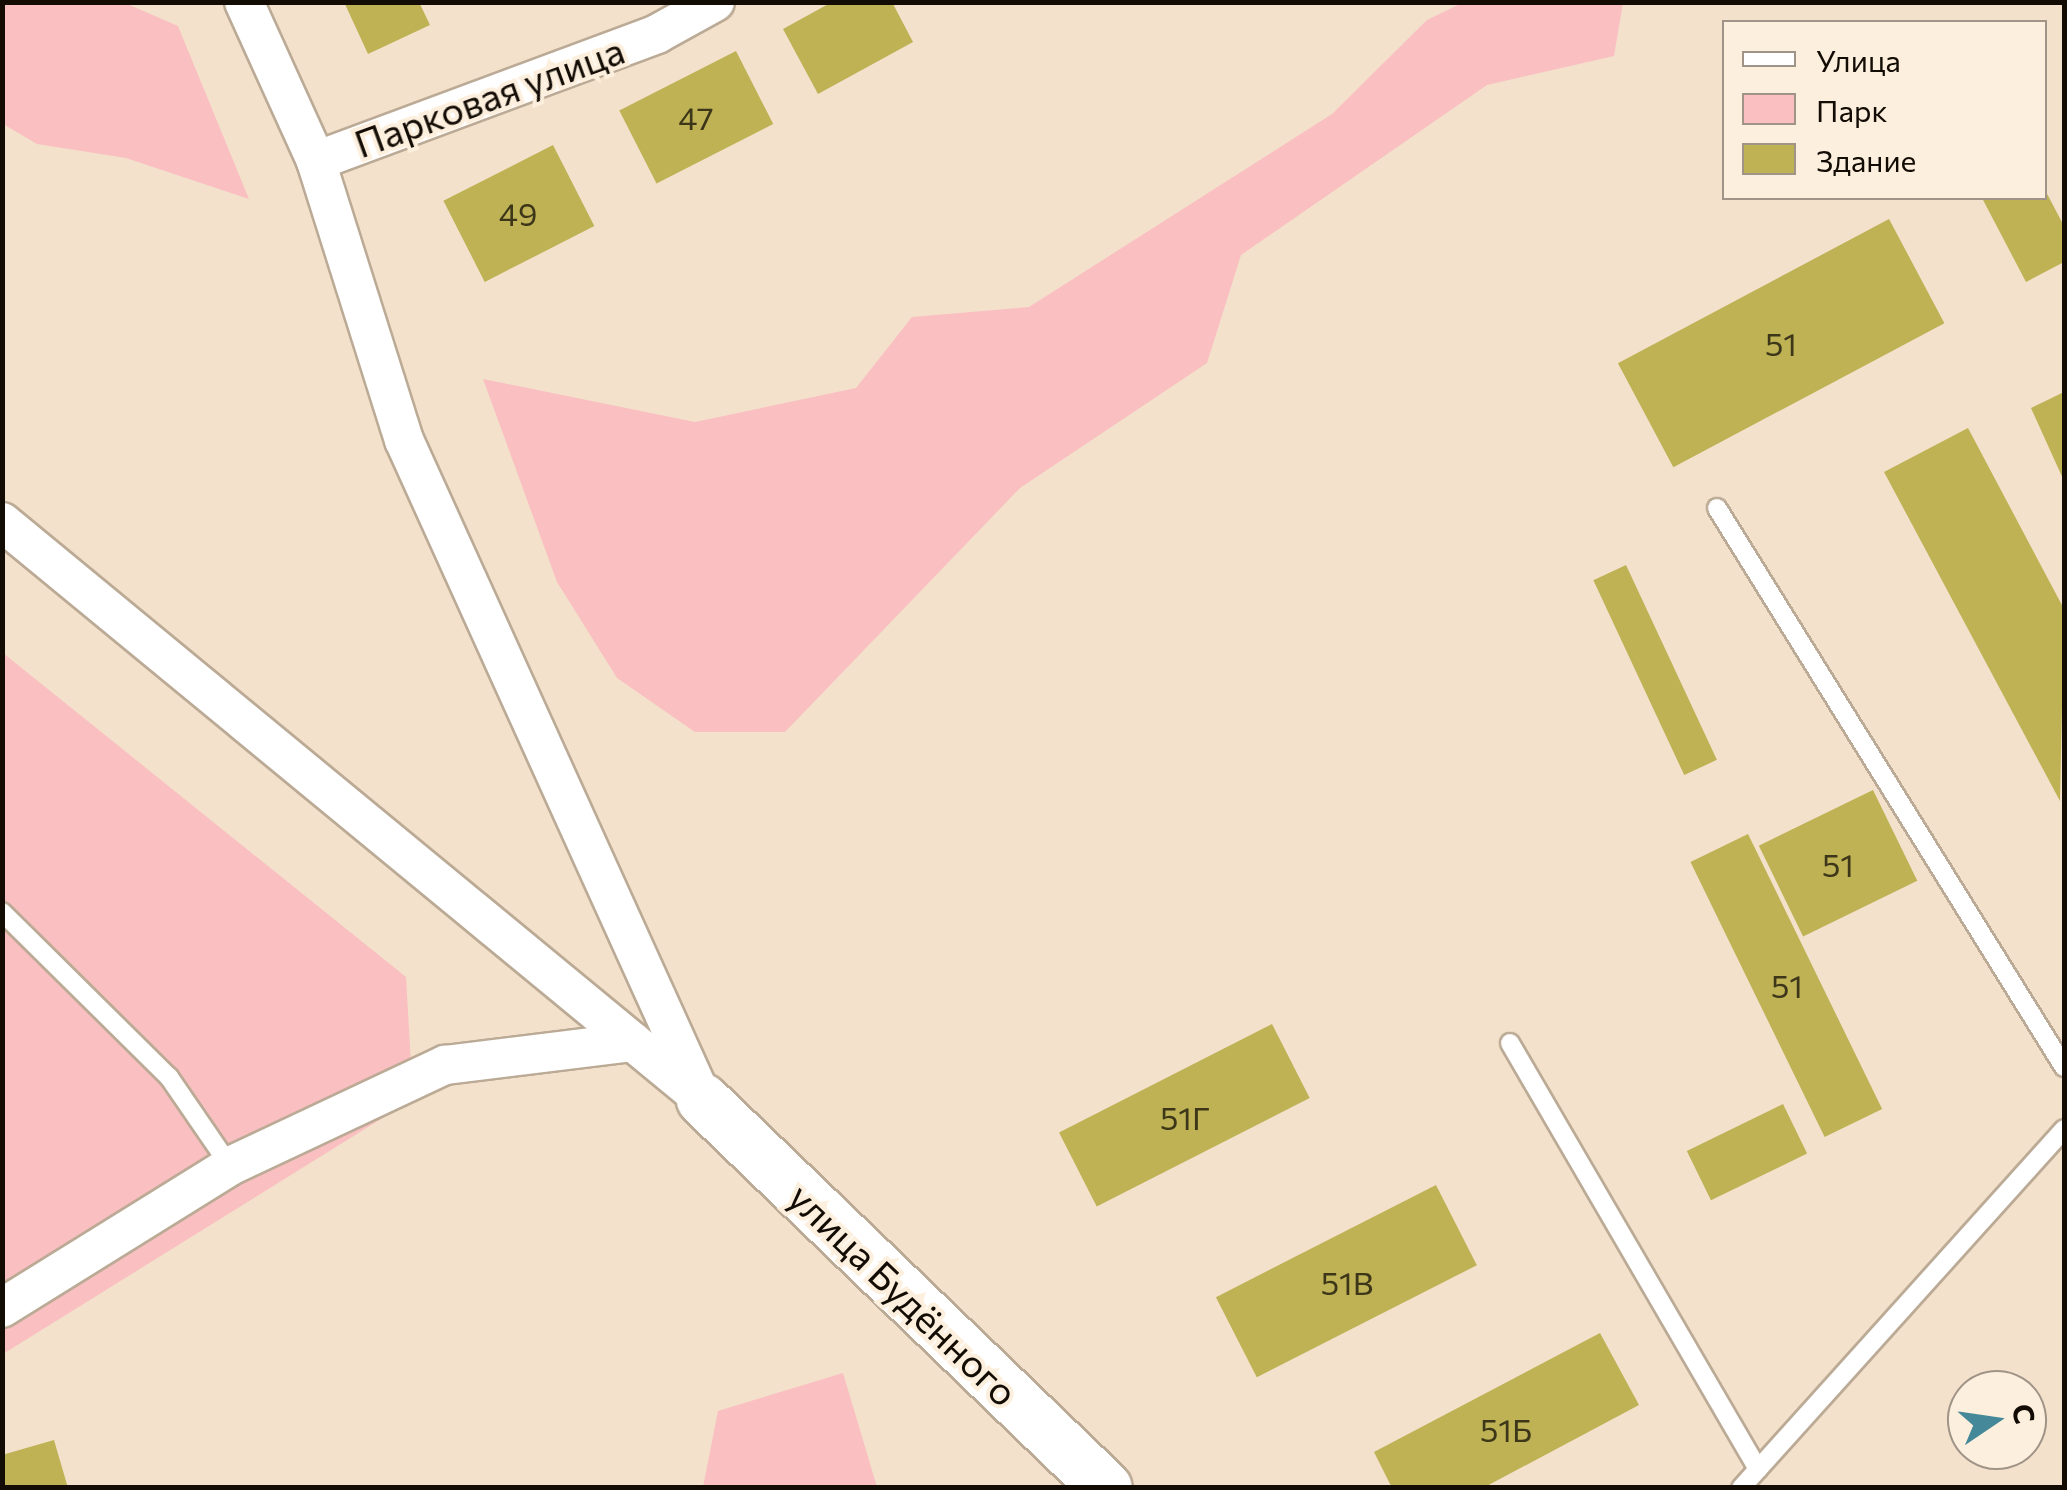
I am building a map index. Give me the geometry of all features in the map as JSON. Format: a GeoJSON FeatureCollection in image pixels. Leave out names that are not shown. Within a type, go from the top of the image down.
{"type":"FeatureCollection","features":[{"type":"Feature","properties":{"kind":"street"},"geometry":{"type":"LineString","coordinates":[[244,2],[316,160],[404,440],[703,1100]]}},
{"type":"Feature","properties":{"kind":"street","name":"Парковая улица"},"geometry":{"type":"LineString","coordinates":[[316,160],[657,34],[715,2]]}},
{"type":"Feature","properties":{"kind":"street"},"geometry":{"type":"LineString","coordinates":[[2,522],[703,1100]]}},
{"type":"Feature","properties":{"kind":"street"},"geometry":{"type":"LineString","coordinates":[[2,1308],[230,1166],[445,1065],[633,1042]]}},
{"type":"Feature","properties":{"kind":"street","name":"улица Будённого"},"geometry":{"type":"LineString","coordinates":[[703,1100],[1106,1488]]}},
{"type":"Feature","properties":{"kind":"lane"},"geometry":{"type":"LineString","coordinates":[[1718,508],[2064,1067]]}},
{"type":"Feature","properties":{"kind":"lane"},"geometry":{"type":"LineString","coordinates":[[2,912],[170,1078],[230,1166]]}},
{"type":"Feature","properties":{"kind":"lane"},"geometry":{"type":"LineString","coordinates":[[1510,1042],[1758,1469]]}},
{"type":"Feature","properties":{"kind":"lane"},"geometry":{"type":"LineString","coordinates":[[1741,1488],[2062,1136]]}},
{"type":"Feature","properties":{"kind":"green space"},"geometry":{"type":"Polygon","coordinates":[[[3,2],[125,3],[178,26],[249,199],[126,158],[37,144],[3,124],[3,2]]]}},
{"type":"Feature","properties":{"kind":"green space"},"geometry":{"type":"Polygon","coordinates":[[[1464,2],[1623,3],[1614,56],[1487,85],[1241,255],[1207,363],[1020,488],[785,732],[695,732],[617,678],[557,582],[483,379],[695,422],[856,388],[912,317],[1029,307],[1332,114],[1427,20],[1464,2]]]}},
{"type":"Feature","properties":{"kind":"green space"},"geometry":{"type":"Polygon","coordinates":[[[3,653],[406,977],[413,1099],[3,1354],[3,653]]]}},
{"type":"Feature","properties":{"kind":"green space"},"geometry":{"type":"Polygon","coordinates":[[[843,1373],[877,1487],[703,1487],[718,1411],[843,1373]]]}},
{"type":"Feature","properties":{"kind":"building"},"geometry":{"type":"Polygon","coordinates":[[[344,2],[419,2],[430,25],[368,54],[344,2]]]}},
{"type":"Feature","properties":{"kind":"building"},"geometry":{"type":"Polygon","coordinates":[[[832,2],[892,2],[913,42],[818,94],[783,29],[832,2]]]}},
{"type":"Feature","properties":{"kind":"building"},"geometry":{"type":"Polygon","coordinates":[[[736,51],[773,124],[657,184],[619,110],[736,51]]]}},
{"type":"Feature","properties":{"kind":"building"},"geometry":{"type":"Polygon","coordinates":[[[553,145],[594,226],[485,282],[443,201],[553,145]]]}},
{"type":"Feature","properties":{"kind":"building"},"geometry":{"type":"Polygon","coordinates":[[[2047,194],[2064,226],[2064,262],[2026,282],[1983,200],[2047,200],[2047,194]]]}},
{"type":"Feature","properties":{"kind":"building"},"geometry":{"type":"Polygon","coordinates":[[[1889,219],[1944,323],[1673,467],[1618,363],[1889,219]]]}},
{"type":"Feature","properties":{"kind":"building"},"geometry":{"type":"Polygon","coordinates":[[[2064,392],[2064,481],[2031,408],[2064,392]]]}},
{"type":"Feature","properties":{"kind":"building"},"geometry":{"type":"Polygon","coordinates":[[[1968,428],[2064,609],[2060,801],[1884,472],[1968,428]]]}},
{"type":"Feature","properties":{"kind":"building"},"geometry":{"type":"Polygon","coordinates":[[[1626,565],[1717,760],[1684,775],[1593,580],[1626,565]]]}},
{"type":"Feature","properties":{"kind":"building"},"geometry":{"type":"Polygon","coordinates":[[[1873,790],[1917,881],[1803,936],[1759,846],[1873,790]]]}},
{"type":"Feature","properties":{"kind":"building"},"geometry":{"type":"Polygon","coordinates":[[[1748,834],[1882,1109],[1825,1137],[1690,862],[1748,834]]]}},
{"type":"Feature","properties":{"kind":"building"},"geometry":{"type":"Polygon","coordinates":[[[1272,1024],[1310,1098],[1097,1206],[1059,1133],[1272,1024]]]}},
{"type":"Feature","properties":{"kind":"building"},"geometry":{"type":"Polygon","coordinates":[[[1783,1104],[1807,1153],[1711,1200],[1687,1151],[1783,1104]]]}},
{"type":"Feature","properties":{"kind":"building"},"geometry":{"type":"Polygon","coordinates":[[[1436,1185],[1477,1265],[1257,1377],[1216,1297],[1436,1185]]]}},
{"type":"Feature","properties":{"kind":"building"},"geometry":{"type":"Polygon","coordinates":[[[1600,1333],[1639,1405],[1483,1488],[1392,1488],[1374,1452],[1600,1333]]]}},
{"type":"Feature","properties":{"kind":"building"},"geometry":{"type":"Polygon","coordinates":[[[54,1440],[68,1488],[2,1488],[2,1455],[54,1440]]]}}]}
